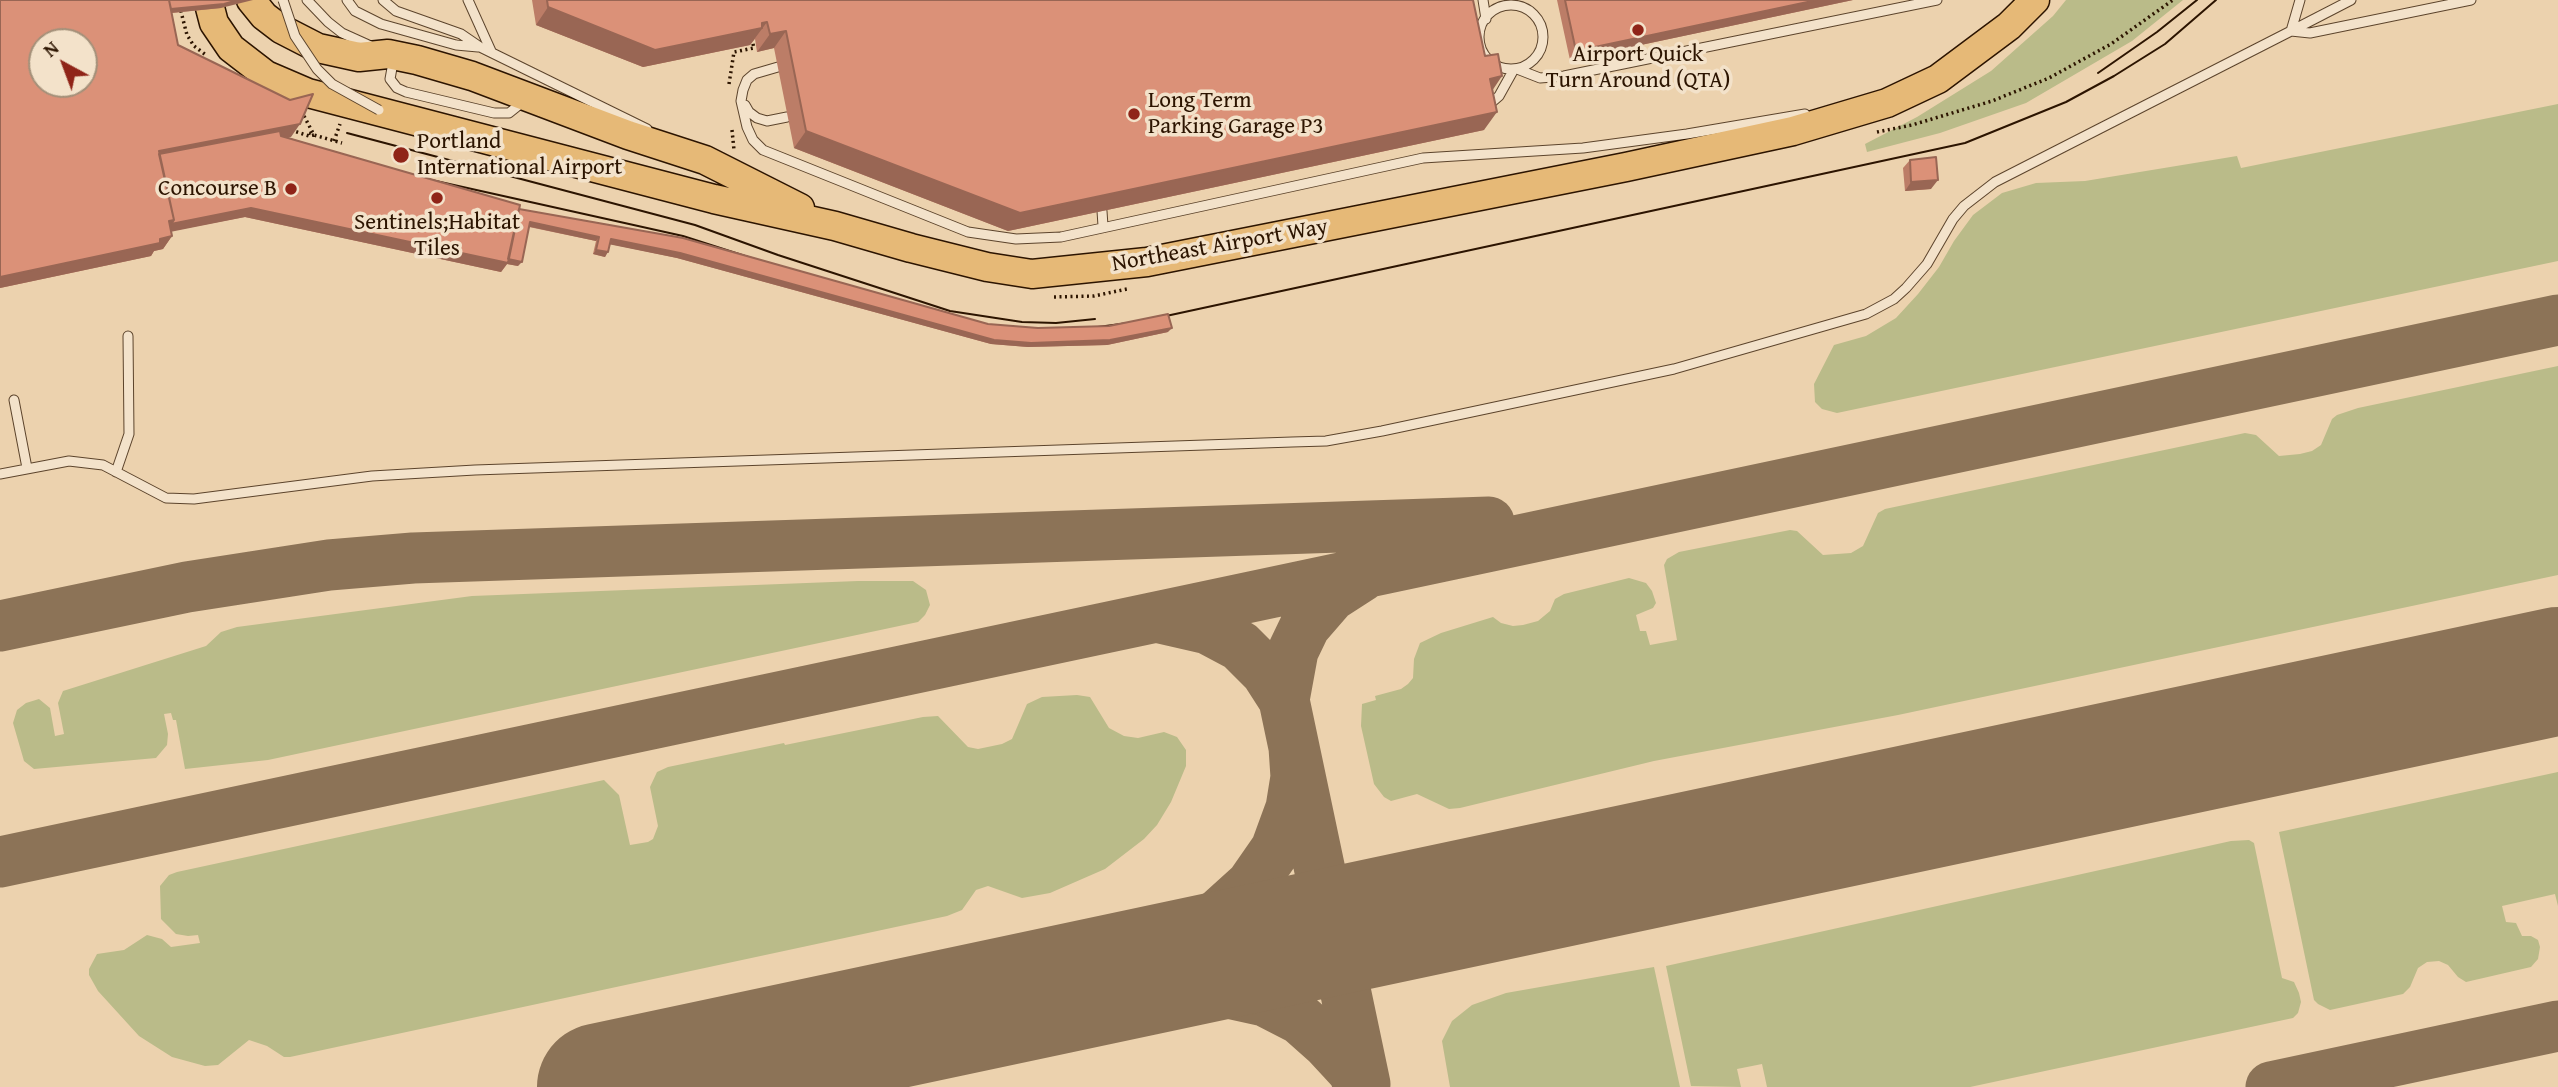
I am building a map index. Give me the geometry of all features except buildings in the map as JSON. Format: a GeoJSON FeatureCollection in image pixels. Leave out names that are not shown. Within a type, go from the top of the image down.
{"type":"FeatureCollection","features":[{"type":"Feature","properties":{"kind":"main road","name":"Northeast Airport Way"},"geometry":{"type":"LineString","coordinates":[[208,0],[214,23],[231,48],[266,75],[308,93],[714,199],[835,226],[987,267],[1032,274],[1147,262],[1793,131],[1887,103],[1938,79],[2009,26],[2035,0]]}},
{"type":"Feature","properties":{"kind":"main road"},"geometry":{"type":"LineString","coordinates":[[251,0],[264,16],[281,29],[318,48],[359,57],[391,55],[472,76],[628,135],[705,160],[835,226]]}},
{"type":"Feature","properties":{"kind":"lane"},"geometry":{"type":"LineString","coordinates":[[283,0],[295,36],[317,69],[332,83],[379,110]]}},
{"type":"Feature","properties":{"kind":"lane"},"geometry":{"type":"LineString","coordinates":[[307,0],[342,33],[391,55]]}},
{"type":"Feature","properties":{"kind":"lane"},"geometry":{"type":"LineString","coordinates":[[347,0],[355,11],[381,24],[456,46],[480,47]]}},
{"type":"Feature","properties":{"kind":"lane"},"geometry":{"type":"LineString","coordinates":[[383,0],[396,11],[461,34],[480,47],[635,122],[705,160]]}},
{"type":"Feature","properties":{"kind":"lane"},"geometry":{"type":"LineString","coordinates":[[468,0],[491,51]]}},
{"type":"Feature","properties":{"kind":"lane"},"geometry":{"type":"LineString","coordinates":[[1483,0],[1486,19]]}},
{"type":"Feature","properties":{"kind":"lane"},"geometry":{"type":"LineString","coordinates":[[1531,12],[1532,0]]}},
{"type":"Feature","properties":{"kind":"lane"},"geometry":{"type":"LineString","coordinates":[[1481,111],[1499,96],[1516,69],[1535,59],[1543,40],[1542,30],[1531,12],[1511,3],[1497,9],[1486,19],[1481,28],[1481,48],[1494,64],[1516,69],[1540,78],[1564,76],[1937,0]]}},
{"type":"Feature","properties":{"kind":"lane"},"geometry":{"type":"LineString","coordinates":[[2291,31],[2300,0]]}},
{"type":"Feature","properties":{"kind":"lane"},"geometry":{"type":"LineString","coordinates":[[0,474],[69,461],[103,465],[166,498],[194,499],[372,476],[462,470],[1326,441],[1382,431],[1674,369],[1874,310],[1894,299],[1917,278],[1953,219],[1994,182],[2351,0]]}},
{"type":"Feature","properties":{"kind":"lane"},"geometry":{"type":"LineString","coordinates":[[2291,31],[2310,33],[2471,0]]}},
{"type":"Feature","properties":{"kind":"lane"},"geometry":{"type":"LineString","coordinates":[[788,117],[767,121],[757,118],[743,102],[748,81],[761,72],[778,68],[754,74],[747,80],[741,101],[752,140],[763,150],[968,232],[1016,239],[1061,236],[1423,158],[1583,148],[1887,103]]}},
{"type":"Feature","properties":{"kind":"lane"},"geometry":{"type":"LineString","coordinates":[[1102,211],[1103,226]]}},
{"type":"Feature","properties":{"kind":"lane"},"geometry":{"type":"LineString","coordinates":[[116,472],[130,434],[128,336]]}},
{"type":"Feature","properties":{"kind":"lane"},"geometry":{"type":"LineString","coordinates":[[14,400],[27,468]]}},
{"type":"Feature","properties":{"kind":"path"},"geometry":{"type":"LineString","coordinates":[[299,108],[312,134]]}},
{"type":"Feature","properties":{"kind":"path"},"geometry":{"type":"LineString","coordinates":[[286,128],[342,143]]}},
{"type":"Feature","properties":{"kind":"green space"},"geometry":{"type":"Polygon","coordinates":[[[2066,0],[2183,0],[2132,41],[2026,103],[1940,133],[1867,152],[1865,144],[1917,117],[1991,71],[2053,16],[2066,0]]]}},
{"type":"Feature","properties":{"kind":"green space"},"geometry":{"type":"Polygon","coordinates":[[[2558,104],[2558,261],[1837,413],[1822,409],[1815,402],[1814,384],[1834,345],[1866,336],[1896,318],[1939,267],[1973,215],[2002,193],[2036,183],[2085,181],[2237,156],[2241,168],[2558,104]]]}},
{"type":"Feature","properties":{"kind":"green space"},"geometry":{"type":"Polygon","coordinates":[[[2558,366],[2558,575],[1898,715],[1654,761],[1460,808],[1449,809],[1417,794],[1391,801],[1384,797],[1374,784],[1361,726],[1362,704],[1376,700],[1375,696],[1401,689],[1408,684],[1413,678],[1414,659],[1420,643],[1441,633],[1493,617],[1501,623],[1513,626],[1538,621],[1550,611],[1555,599],[1564,594],[1629,578],[1646,583],[1656,603],[1653,608],[1636,615],[1640,631],[1646,631],[1650,645],[1677,640],[1664,565],[1667,559],[1679,552],[1790,530],[1797,531],[1823,555],[1851,553],[1863,546],[1878,513],[1885,509],[2245,433],[2256,435],[2279,456],[2300,454],[2321,445],[2332,419],[2337,415],[2358,408],[2558,366]]]}},
{"type":"Feature","properties":{"kind":"green space"},"geometry":{"type":"Polygon","coordinates":[[[913,581],[926,590],[930,605],[918,622],[268,760],[185,769],[176,720],[173,720],[171,713],[164,714],[167,745],[156,758],[34,769],[24,761],[13,723],[17,710],[26,703],[39,699],[50,708],[55,736],[64,734],[58,703],[63,691],[206,646],[221,632],[237,627],[472,596],[913,581]]]}},
{"type":"Feature","properties":{"kind":"green space"},"geometry":{"type":"Polygon","coordinates":[[[1042,697],[1090,697],[1109,728],[1124,736],[1138,738],[1164,732],[1177,737],[1186,750],[1186,766],[1171,802],[1157,825],[1144,839],[1105,869],[1050,893],[1022,898],[988,886],[976,890],[962,910],[947,916],[290,1057],[284,1057],[267,1046],[249,1040],[218,1065],[205,1066],[172,1057],[139,1036],[98,991],[89,975],[89,969],[97,954],[124,950],[147,935],[162,939],[171,947],[200,943],[198,935],[176,934],[161,919],[160,886],[169,875],[177,872],[604,780],[619,795],[630,845],[648,842],[653,839],[658,826],[650,787],[657,772],[668,767],[938,716],[968,747],[978,749],[1012,739],[1027,704],[1042,697]]]}},
{"type":"Feature","properties":{"kind":"green space"},"geometry":{"type":"Polygon","coordinates":[[[2558,772],[2558,906],[2555,894],[2502,906],[2506,922],[2516,923],[2522,936],[2531,936],[2538,940],[2538,959],[2531,967],[2466,982],[2448,965],[2439,961],[2427,962],[2418,968],[2410,987],[2403,994],[2330,1010],[2314,1000],[2279,832],[2558,772]]]}},
{"type":"Feature","properties":{"kind":"green space"},"geometry":{"type":"Polygon","coordinates":[[[2249,840],[2254,843],[2282,978],[2294,982],[2299,993],[2301,1002],[2298,1013],[2293,1018],[1970,1087],[1767,1087],[1762,1064],[1737,1069],[1741,1087],[1691,1086],[1666,966],[2231,841],[2249,840]]]}},
{"type":"Feature","properties":{"kind":"green space"},"geometry":{"type":"Polygon","coordinates":[[[1654,967],[1680,1087],[1450,1087],[1442,1041],[1452,1021],[1472,1005],[1506,993],[1654,967]]]}},
{"type":"Feature","properties":{"kind":"taxiway"},"geometry":{"type":"LineString","coordinates":[[0,862],[2558,320]]}},
{"type":"Feature","properties":{"kind":"taxiway"},"geometry":{"type":"LineString","coordinates":[[0,626],[187,587],[329,565],[413,558],[1489,522]]}},
{"type":"Feature","properties":{"kind":"taxiway"},"geometry":{"type":"LineString","coordinates":[[1284,700],[1293,651],[1305,626],[1331,596],[1362,576]]}},
{"type":"Feature","properties":{"kind":"taxiway"},"geometry":{"type":"LineString","coordinates":[[1160,618],[1208,629],[1240,646],[1266,672],[1284,700],[1365,1084]]}},
{"type":"Feature","properties":{"kind":"taxiway"},"geometry":{"type":"LineString","coordinates":[[1294,747],[1296,777],[1291,808],[1276,849],[1251,885],[1209,923],[1158,952],[1074,986],[1160,985],[1215,990],[1265,1001],[1300,1019],[1327,1043],[1353,1071],[1360,1087]]}},
{"type":"Feature","properties":{"kind":"taxiway"},"geometry":{"type":"LineString","coordinates":[[2271,1087],[2558,1026]]}},
{"type":"Feature","properties":{"kind":"runway"},"geometry":{"type":"LineString","coordinates":[[601,1087],[2558,671]]}},
{"type":"Feature","properties":{"kind":"tram line"},"geometry":{"type":"LineString","coordinates":[[2098,73],[2197,0]]}},
{"type":"Feature","properties":{"kind":"tram line"},"geometry":{"type":"LineString","coordinates":[[1083,329],[1143,321],[1965,143],[2066,102],[2114,76],[2165,44],[2216,0]]}},
{"type":"Feature","properties":{"kind":"tram line"},"geometry":{"type":"LineString","coordinates":[[347,133],[695,225],[950,311],[1022,322],[1056,323],[1095,319]]}},
{"type":"Feature","properties":{"kind":"tram line"},"geometry":{"type":"LineString","coordinates":[[427,179],[683,236],[770,264]]}},
{"type":"Feature","properties":{"kind":"place","name":"Airport Quick Turn Around (QTA)"},"geometry":{"type":"Point","coordinates":[1638,30]}},
{"type":"Feature","properties":{"kind":"place","name":"Long Term Parking Garage P3"},"geometry":{"type":"Point","coordinates":[1134,114]}},
{"type":"Feature","properties":{"kind":"place","name":"Portland International Airport"},"geometry":{"type":"Point","coordinates":[401,155]}},
{"type":"Feature","properties":{"kind":"place","name":"Concourse B"},"geometry":{"type":"Point","coordinates":[291,189]}},
{"type":"Feature","properties":{"kind":"place","name":"Sentinels;Habitat Tiles"},"geometry":{"type":"Point","coordinates":[437,198]}}]}
